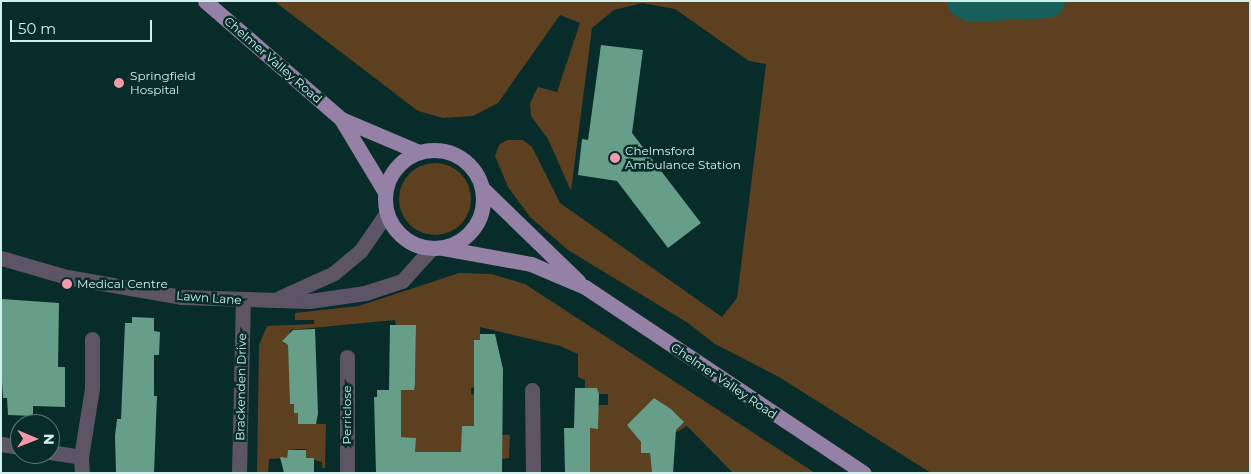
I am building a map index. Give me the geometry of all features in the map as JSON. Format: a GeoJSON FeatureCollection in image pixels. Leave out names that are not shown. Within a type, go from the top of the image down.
{"type":"FeatureCollection","features":[{"type":"Feature","properties":{"kind":"main road","name":"Chelmer Valley Road"},"geometry":{"type":"LineString","coordinates":[[205,1],[341,118],[419,152]]}},
{"type":"Feature","properties":{"kind":"main road","name":"Chelmer Valley Road"},"geometry":{"type":"LineString","coordinates":[[341,118],[385,192]]}},
{"type":"Feature","properties":{"kind":"main road"},"geometry":{"type":"LineString","coordinates":[[443,151],[460,158],[473,169],[482,188],[483,204],[476,226],[458,243],[437,249],[403,238],[386,214],[385,192],[394,170],[419,152],[443,151]]}},
{"type":"Feature","properties":{"kind":"main road","name":"Chelmer Valley Road"},"geometry":{"type":"LineString","coordinates":[[482,188],[585,288]]}},
{"type":"Feature","properties":{"kind":"main road","name":"Chelmer Valley Road"},"geometry":{"type":"LineString","coordinates":[[437,249],[531,264],[585,288],[864,473]]}},
{"type":"Feature","properties":{"kind":"street","name":"Lawn Lane"},"geometry":{"type":"LineString","coordinates":[[271,301],[334,273],[361,250],[386,214]]}},
{"type":"Feature","properties":{"kind":"street","name":"Lawn Lane"},"geometry":{"type":"LineString","coordinates":[[1,258],[102,284],[182,297],[271,301],[336,299],[365,294],[402,281],[437,249]]}},
{"type":"Feature","properties":{"kind":"street","name":"Brackenden Drive"},"geometry":{"type":"LineString","coordinates":[[239,473],[243,301]]}},
{"type":"Feature","properties":{"kind":"street"},"geometry":{"type":"LineString","coordinates":[[82,473],[81,456],[88,425],[92,339]]}},
{"type":"Feature","properties":{"kind":"street","name":"Perriclose"},"geometry":{"type":"LineString","coordinates":[[347,473],[348,357]]}},
{"type":"Feature","properties":{"kind":"street"},"geometry":{"type":"LineString","coordinates":[[532,390],[533,473]]}},
{"type":"Feature","properties":{"kind":"street"},"geometry":{"type":"LineString","coordinates":[[60,453],[81,456]]}},
{"type":"Feature","properties":{"kind":"shaded area"},"geometry":{"type":"Polygon","coordinates":[[[274,1],[1250,1],[1250,473],[931,473],[779,377],[715,344],[688,323],[568,250],[530,217],[508,187],[495,156],[499,145],[507,140],[523,140],[532,147],[560,203],[722,317],[737,298],[766,64],[749,61],[675,9],[642,3],[614,10],[592,28],[571,191],[548,139],[531,116],[530,103],[538,87],[557,92],[580,23],[560,15],[498,103],[473,116],[443,118],[418,111],[274,1]]]}},
{"type":"Feature","properties":{"kind":"shaded area"},"geometry":{"type":"Polygon","coordinates":[[[435,163],[455,169],[465,179],[471,199],[465,219],[455,229],[435,235],[415,229],[405,219],[399,199],[405,179],[415,169],[435,163]]]}},
{"type":"Feature","properties":{"kind":"shaded area"},"geometry":{"type":"Polygon","coordinates":[[[459,273],[491,274],[525,284],[815,473],[733,473],[687,426],[641,453],[650,453],[652,473],[590,473],[590,428],[598,428],[598,405],[608,405],[608,394],[597,394],[597,388],[585,388],[585,380],[578,377],[578,354],[560,346],[480,327],[480,340],[474,340],[475,387],[471,388],[471,394],[475,395],[488,435],[510,435],[509,458],[399,473],[415,443],[415,438],[401,437],[400,390],[414,390],[416,325],[396,325],[395,320],[290,330],[290,336],[284,339],[284,343],[290,345],[290,404],[294,404],[294,413],[318,413],[318,416],[298,416],[298,423],[326,424],[325,468],[322,468],[322,462],[306,458],[306,449],[298,449],[288,450],[287,458],[269,459],[268,473],[257,473],[259,345],[267,326],[314,324],[314,320],[295,320],[295,313],[359,306],[459,273]],[[654,398],[627,425],[683,422],[671,409],[654,398]]]}},
{"type":"Feature","properties":{"kind":"building","name":"Chelmsford Ambulance Station"},"geometry":{"type":"Polygon","coordinates":[[[601,45],[643,50],[632,133],[701,223],[668,248],[617,181],[578,175],[582,139],[588,140],[601,45]]]}},
{"type":"Feature","properties":{"kind":"building"},"geometry":{"type":"Polygon","coordinates":[[[2,299],[59,303],[58,367],[65,367],[65,407],[33,406],[33,414],[8,415],[7,398],[3,398],[1,365],[2,299]]]}},
{"type":"Feature","properties":{"kind":"building"},"geometry":{"type":"Polygon","coordinates":[[[132,317],[154,318],[154,331],[160,332],[159,355],[154,355],[154,396],[157,396],[154,473],[116,473],[115,436],[117,419],[121,419],[125,323],[132,323],[132,317]]]}},
{"type":"Feature","properties":{"kind":"building"},"geometry":{"type":"Polygon","coordinates":[[[390,325],[416,325],[414,390],[401,390],[401,437],[416,438],[415,452],[461,452],[462,426],[474,426],[474,340],[480,340],[480,334],[495,334],[503,369],[502,473],[376,473],[374,397],[377,397],[377,390],[389,390],[390,325]]]}},
{"type":"Feature","properties":{"kind":"building"},"geometry":{"type":"Polygon","coordinates":[[[315,329],[318,413],[316,424],[298,424],[298,413],[294,413],[294,404],[290,404],[288,345],[282,341],[293,330],[315,329]]]}},
{"type":"Feature","properties":{"kind":"building"},"geometry":{"type":"Polygon","coordinates":[[[575,388],[597,388],[599,394],[598,429],[590,428],[590,473],[565,473],[564,428],[574,428],[575,388]]]}},
{"type":"Feature","properties":{"kind":"building"},"geometry":{"type":"Polygon","coordinates":[[[654,398],[671,409],[684,422],[676,430],[673,473],[652,473],[650,453],[641,453],[641,442],[627,425],[654,398]]]}},
{"type":"Feature","properties":{"kind":"building"},"geometry":{"type":"Polygon","coordinates":[[[288,450],[306,450],[306,458],[314,458],[314,473],[284,473],[280,457],[287,458],[288,450]]]}},
{"type":"Feature","properties":{"kind":"waterway"},"geometry":{"type":"LineString","coordinates":[[964,1],[972,5],[1048,1]]}},
{"type":"Feature","properties":{"kind":"place","name":"Springfield Hospital"},"geometry":{"type":"Point","coordinates":[119,83]}},
{"type":"Feature","properties":{"kind":"place","name":"Chelmsford Ambulance Station"},"geometry":{"type":"Point","coordinates":[615,158]}},
{"type":"Feature","properties":{"kind":"place","name":"Medical Centre"},"geometry":{"type":"Point","coordinates":[67,284]}}]}
